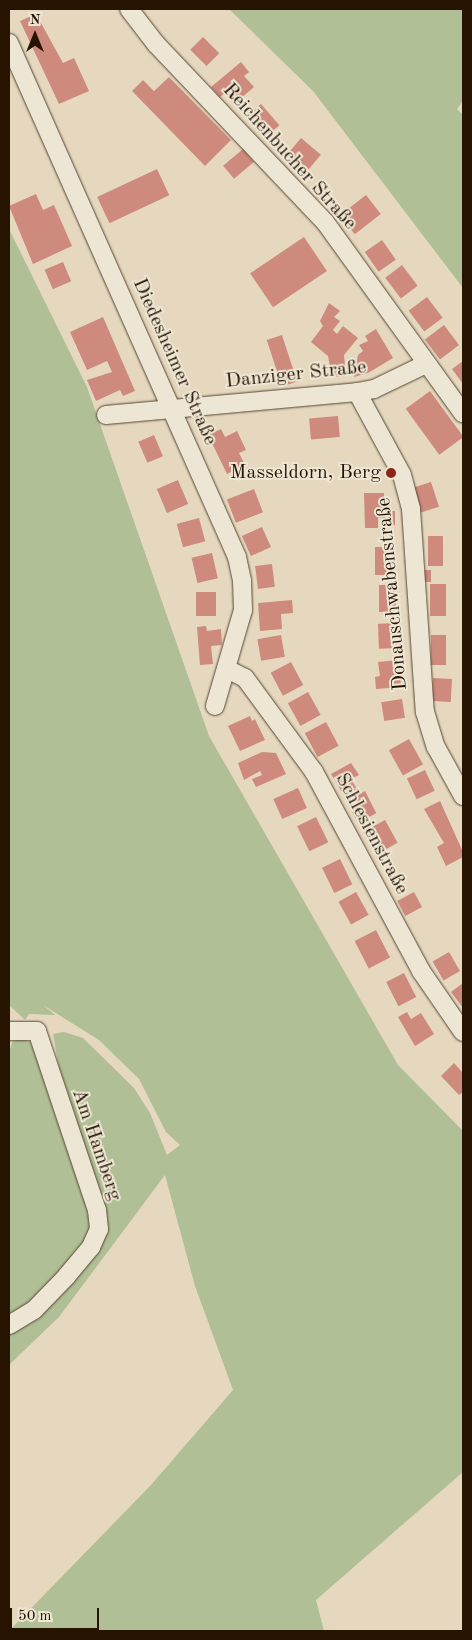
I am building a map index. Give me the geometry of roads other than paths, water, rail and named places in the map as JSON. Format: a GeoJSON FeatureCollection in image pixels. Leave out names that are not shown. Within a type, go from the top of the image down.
{"type":"FeatureCollection","features":[{"type":"Feature","properties":{"kind":"street","name":"Reichenbucher Straße"},"geometry":{"type":"LineString","coordinates":[[129,9],[156,44],[325,222],[463,413]]}},
{"type":"Feature","properties":{"kind":"street","name":"Diedesheimer Straße"},"geometry":{"type":"LineString","coordinates":[[9,43],[171,409],[229,534],[242,581],[241,616],[228,668],[215,706]]}},
{"type":"Feature","properties":{"kind":"street","name":"Danziger Straße"},"geometry":{"type":"LineString","coordinates":[[106,415],[357,392],[374,389],[426,364]]}},
{"type":"Feature","properties":{"kind":"street","name":"Donauschwabenstraße"},"geometry":{"type":"LineString","coordinates":[[357,392],[402,475],[411,509],[425,712],[436,747],[463,796]]}},
{"type":"Feature","properties":{"kind":"street","name":"Schlesienstraße"},"geometry":{"type":"LineString","coordinates":[[228,668],[245,678],[314,772],[421,971],[463,1032]]}},
{"type":"Feature","properties":{"kind":"street","name":"Am Hamberg"},"geometry":{"type":"LineString","coordinates":[[9,1031],[37,1031],[97,1210],[98,1229],[91,1247],[67,1276],[34,1310],[9,1326]]}},
{"type":"Feature","properties":{"kind":"place","name":"Masseldorn, Berg"},"geometry":{"type":"Point","coordinates":[391,473]}}]}
